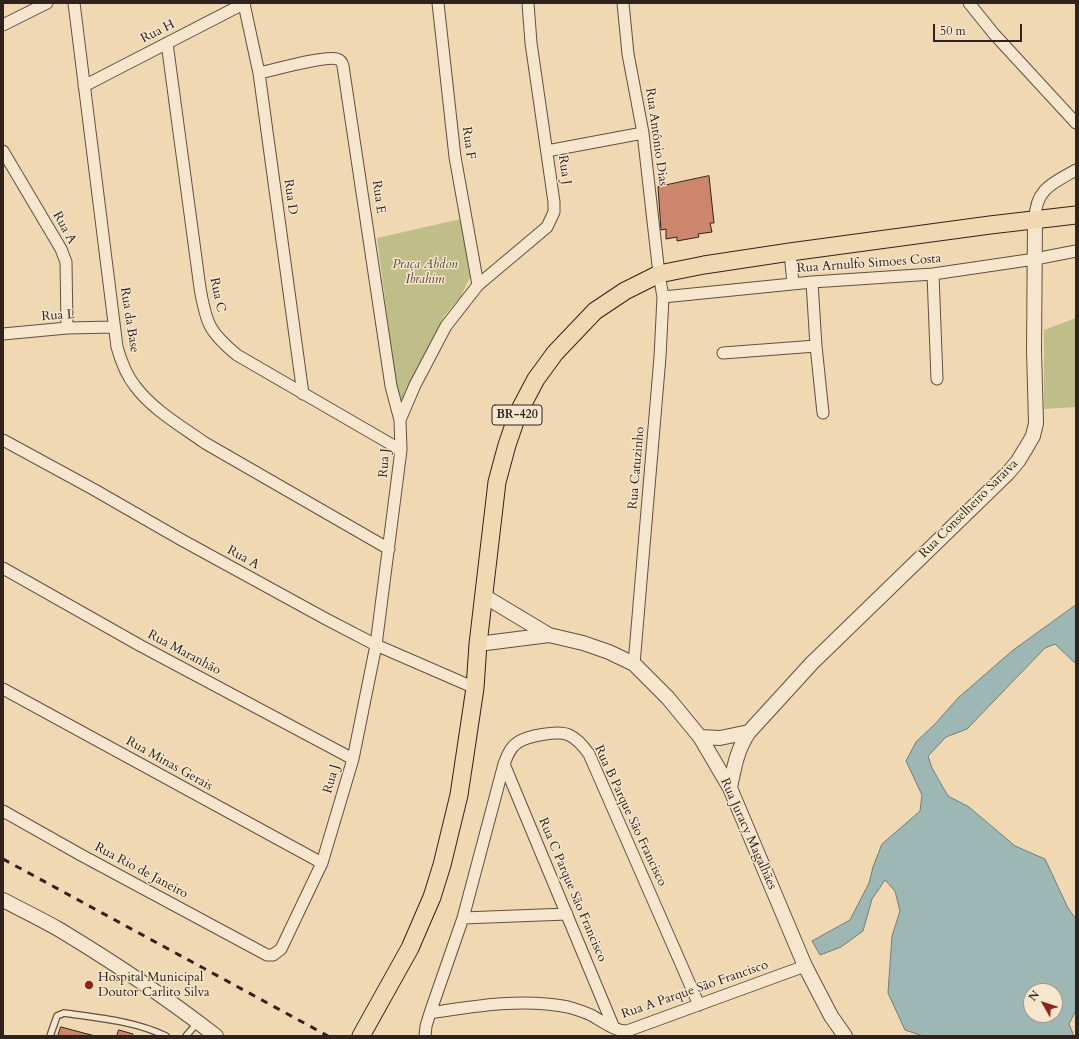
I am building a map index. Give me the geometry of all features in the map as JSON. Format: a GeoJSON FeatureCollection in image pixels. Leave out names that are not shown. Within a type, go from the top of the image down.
{"type":"FeatureCollection","features":[{"type":"Feature","properties":{"kind":"main road","name":"BR-420"},"geometry":{"type":"LineString","coordinates":[[361,1036],[410,948],[432,897],[442,865],[459,795],[475,688],[478,644],[497,482],[507,445],[518,413],[536,379],[555,353],[595,311],[625,291],[659,274],[704,265],[790,252],[1076,215]]}},
{"type":"Feature","properties":{"kind":"street"},"geometry":{"type":"LineString","coordinates":[[3,25],[47,3]]}},
{"type":"Feature","properties":{"kind":"street","name":"Rua da Base"},"geometry":{"type":"LineString","coordinates":[[74,3],[117,347],[123,365],[135,386],[151,403],[205,443],[389,548]]}},
{"type":"Feature","properties":{"kind":"street","name":"Rua H"},"geometry":{"type":"LineString","coordinates":[[84,86],[245,3]]}},
{"type":"Feature","properties":{"kind":"street","name":"Rua D"},"geometry":{"type":"LineString","coordinates":[[245,3],[259,73],[304,394]]}},
{"type":"Feature","properties":{"kind":"street","name":"Rua F"},"geometry":{"type":"LineString","coordinates":[[438,3],[439,26],[455,157],[478,285]]}},
{"type":"Feature","properties":{"kind":"street","name":"Rua J"},"geometry":{"type":"LineString","coordinates":[[267,955],[274,955],[281,948],[322,863],[353,759],[376,645],[401,450],[400,420],[415,385],[446,326],[478,285],[547,227],[554,212],[554,202],[531,43],[528,3]]}},
{"type":"Feature","properties":{"kind":"street","name":"Rua Antônio Dias"},"geometry":{"type":"LineString","coordinates":[[623,3],[628,54],[643,133],[659,274]]}},
{"type":"Feature","properties":{"kind":"street"},"geometry":{"type":"LineString","coordinates":[[969,3],[994,34],[1076,123]]}},
{"type":"Feature","properties":{"kind":"street","name":"Rua C"},"geometry":{"type":"LineString","coordinates":[[167,42],[200,288],[205,314],[213,332],[237,355],[401,450]]}},
{"type":"Feature","properties":{"kind":"street","name":"Rua E"},"geometry":{"type":"LineString","coordinates":[[259,73],[324,58],[336,58],[340,60],[344,66],[390,386],[400,420]]}},
{"type":"Feature","properties":{"kind":"street"},"geometry":{"type":"LineString","coordinates":[[547,151],[643,133]]}},
{"type":"Feature","properties":{"kind":"street","name":"Rua A"},"geometry":{"type":"LineString","coordinates":[[3,151],[61,249],[66,262],[67,328]]}},
{"type":"Feature","properties":{"kind":"street"},"geometry":{"type":"LineString","coordinates":[[1035,220],[1035,208],[1040,195],[1049,186],[1076,170]]}},
{"type":"Feature","properties":{"kind":"street","name":"Rua Conselheiro Saraiva"},"geometry":{"type":"LineString","coordinates":[[730,788],[738,754],[742,742],[748,732],[812,663],[1008,473],[1018,461],[1033,436],[1036,423],[1034,351],[1035,220]]}},
{"type":"Feature","properties":{"kind":"street","name":"Rua Arnulfo Simoes Costa"},"geometry":{"type":"LineString","coordinates":[[663,297],[812,282],[933,274],[1035,259],[1076,251]]}},
{"type":"Feature","properties":{"kind":"street"},"geometry":{"type":"LineString","coordinates":[[790,252],[793,284]]}},
{"type":"Feature","properties":{"kind":"street","name":"Rua Catuzinho"},"geometry":{"type":"LineString","coordinates":[[634,664],[660,365],[663,297],[659,274]]}},
{"type":"Feature","properties":{"kind":"street"},"geometry":{"type":"LineString","coordinates":[[933,274],[937,379]]}},
{"type":"Feature","properties":{"kind":"street"},"geometry":{"type":"LineString","coordinates":[[812,282],[816,346],[823,413]]}},
{"type":"Feature","properties":{"kind":"street","name":"Rua L"},"geometry":{"type":"LineString","coordinates":[[3,334],[67,328],[114,327]]}},
{"type":"Feature","properties":{"kind":"street"},"geometry":{"type":"LineString","coordinates":[[723,353],[816,346]]}},
{"type":"Feature","properties":{"kind":"street","name":"Rua A"},"geometry":{"type":"LineString","coordinates":[[3,440],[326,619],[376,645],[475,688]]}},
{"type":"Feature","properties":{"kind":"street","name":"Rua Maranhão"},"geometry":{"type":"LineString","coordinates":[[3,568],[141,646],[353,759]]}},
{"type":"Feature","properties":{"kind":"street"},"geometry":{"type":"LineString","coordinates":[[484,596],[549,634]]}},
{"type":"Feature","properties":{"kind":"street"},"geometry":{"type":"LineString","coordinates":[[478,644],[549,634]]}},
{"type":"Feature","properties":{"kind":"street","name":"Rua Juracy Magalhães"},"geometry":{"type":"LineString","coordinates":[[549,634],[609,652],[634,664],[668,698],[700,737],[730,788],[805,966],[831,1016],[845,1036]]}},
{"type":"Feature","properties":{"kind":"street","name":"Rua Minas Gerais"},"geometry":{"type":"LineString","coordinates":[[3,689],[322,863]]}},
{"type":"Feature","properties":{"kind":"street","name":"Rua B Parque São Francisco"},"geometry":{"type":"LineString","coordinates":[[425,1036],[430,1013],[463,918],[504,764],[510,750],[518,742],[531,737],[558,732],[568,734],[584,746],[589,754],[699,1005]]}},
{"type":"Feature","properties":{"kind":"street"},"geometry":{"type":"LineString","coordinates":[[700,737],[720,738],[748,732]]}},
{"type":"Feature","properties":{"kind":"street","name":"Rua C Parque São Francisco"},"geometry":{"type":"LineString","coordinates":[[504,764],[614,1028]]}},
{"type":"Feature","properties":{"kind":"street","name":"Rua Rio de Janeiro"},"geometry":{"type":"LineString","coordinates":[[3,811],[81,855],[267,955]]}},
{"type":"Feature","properties":{"kind":"street"},"geometry":{"type":"LineString","coordinates":[[3,900],[58,929],[115,965],[216,1036]]}},
{"type":"Feature","properties":{"kind":"street"},"geometry":{"type":"LineString","coordinates":[[463,918],[567,914]]}},
{"type":"Feature","properties":{"kind":"street","name":"Rua A Parque São Francisco"},"geometry":{"type":"LineString","coordinates":[[430,1013],[474,1006],[527,1003],[568,1007],[592,1016],[614,1028],[628,1031],[805,966]]}},
{"type":"Feature","properties":{"kind":"lane"},"geometry":{"type":"LineString","coordinates":[[50,1036],[57,1016],[64,1013],[135,1024],[166,1036]]}},
{"type":"Feature","properties":{"kind":"lane"},"geometry":{"type":"LineString","coordinates":[[186,1036],[198,1022]]}},
{"type":"Feature","properties":{"kind":"green space","name":"Praça Abdon Ibrahim"},"geometry":{"type":"Polygon","coordinates":[[[461,219],[470,277],[461,296],[444,316],[407,398],[401,402],[398,399],[377,238],[461,219]]]}},
{"type":"Feature","properties":{"kind":"green space"},"geometry":{"type":"Polygon","coordinates":[[[1076,318],[1076,432],[1075,407],[1044,409],[1044,330],[1076,318]]]}},
{"type":"Feature","properties":{"kind":"water"},"geometry":{"type":"Polygon","coordinates":[[[1076,605],[1076,664],[1055,644],[1045,648],[967,729],[946,737],[928,756],[932,768],[948,796],[969,807],[1015,846],[1045,859],[1068,908],[1076,919],[1076,1010],[1069,1024],[1074,1036],[923,1036],[905,1030],[888,993],[892,936],[900,911],[895,891],[885,880],[872,899],[863,931],[841,947],[820,955],[812,941],[850,920],[869,883],[873,867],[882,844],[920,811],[922,795],[906,761],[916,742],[936,723],[958,698],[1012,651],[1076,605]]]}},
{"type":"Feature","properties":{"kind":"building"},"geometry":{"type":"Polygon","coordinates":[[[709,176],[714,223],[710,223],[712,232],[698,234],[699,237],[677,241],[677,237],[666,239],[666,229],[661,230],[658,187],[709,176]]]}},
{"type":"Feature","properties":{"kind":"building"},"geometry":{"type":"Polygon","coordinates":[[[61,1027],[95,1036],[58,1036],[61,1027]]]}},
{"type":"Feature","properties":{"kind":"building"},"geometry":{"type":"Polygon","coordinates":[[[119,1030],[133,1034],[132,1036],[117,1036],[119,1030]]]}},
{"type":"Feature","properties":{"kind":"railway"},"geometry":{"type":"LineString","coordinates":[[3,859],[328,1036]]}},
{"type":"Feature","properties":{"kind":"place","name":"Hospital Municipal Doutor Carlito Silva"},"geometry":{"type":"Point","coordinates":[89,985]}}]}
